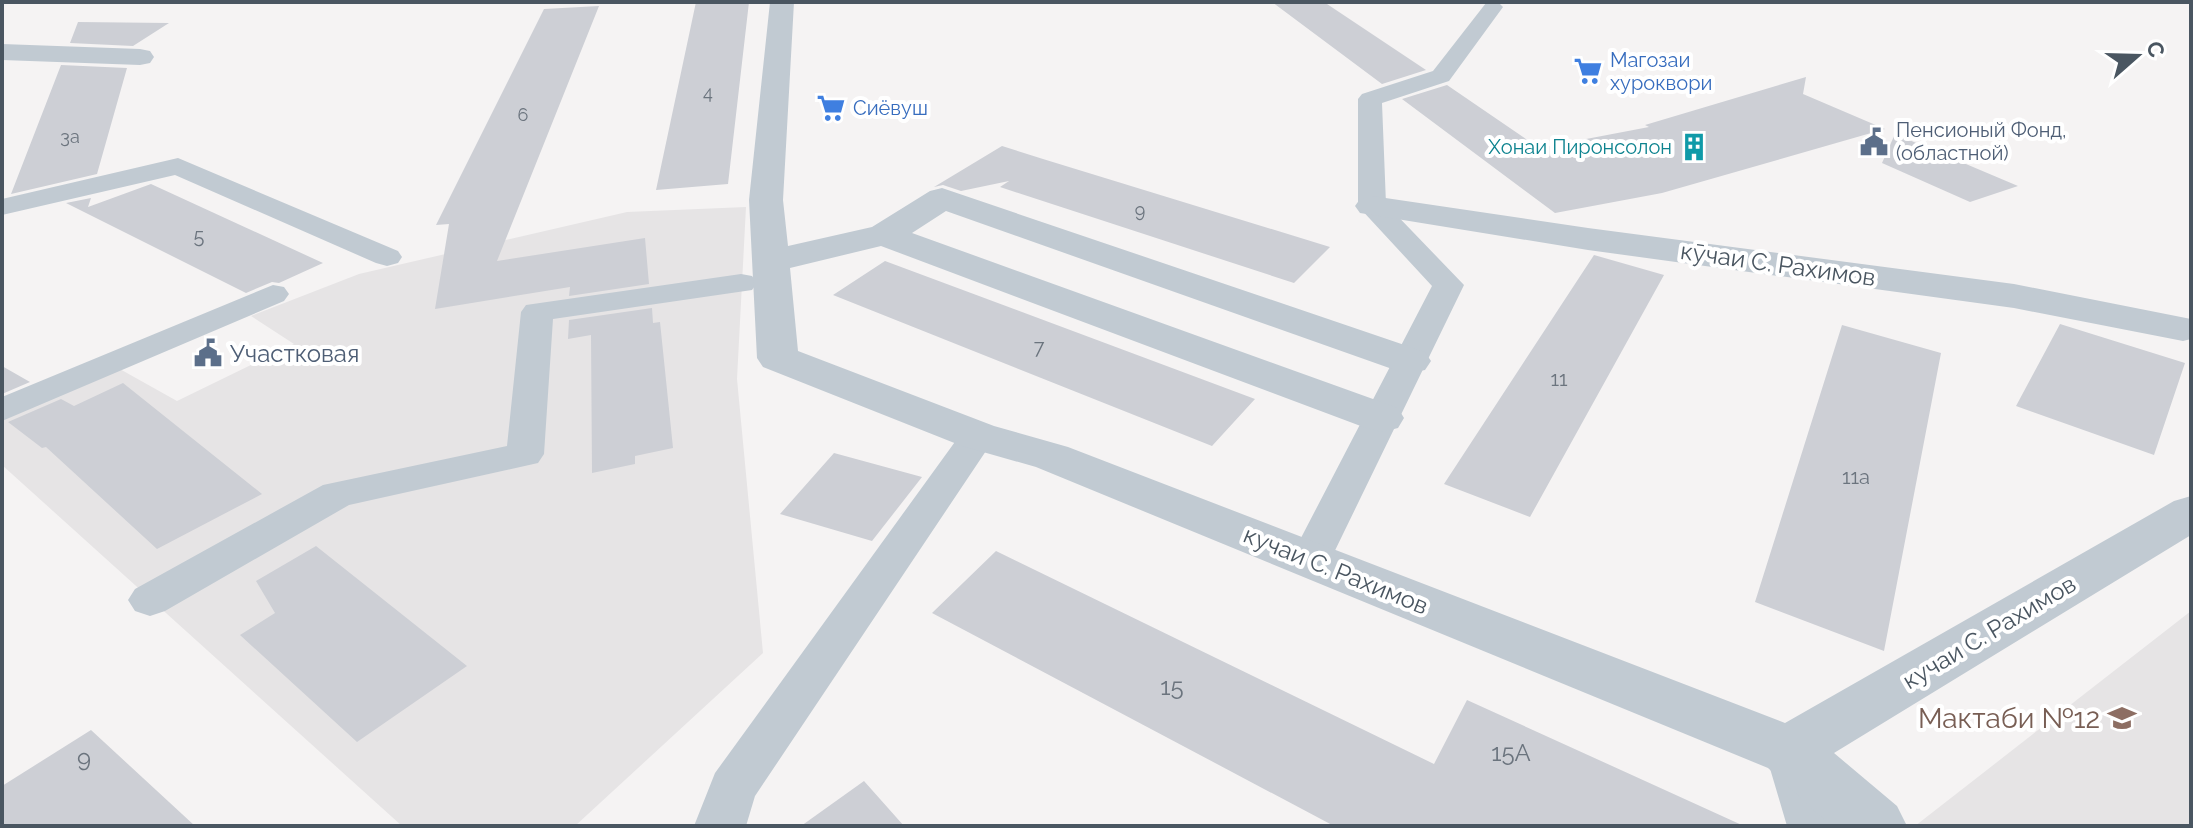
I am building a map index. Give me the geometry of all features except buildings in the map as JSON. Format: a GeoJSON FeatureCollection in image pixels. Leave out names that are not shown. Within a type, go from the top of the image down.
{"type":"FeatureCollection","features":[{"type":"Feature","properties":{"kind":"street","name":"кучаи С. Рахимов"},"geometry":{"type":"LineString","coordinates":[[782,2],[766,200],[756,272],[778,358],[978,436],[1052,457],[1789,750],[2191,513]]}},
{"type":"Feature","properties":{"kind":"street"},"geometry":{"type":"LineString","coordinates":[[1311,559],[1448,285],[1372,206],[1370,99],[1441,76],[1493,7]]}},
{"type":"Feature","properties":{"kind":"street"},"geometry":{"type":"LineString","coordinates":[[2,52],[140,57]]}},
{"type":"Feature","properties":{"kind":"street"},"geometry":{"type":"LineString","coordinates":[[2,207],[178,166],[387,257]]}},
{"type":"Feature","properties":{"kind":"street"},"geometry":{"type":"LineString","coordinates":[[150,600],[337,494],[525,454],[537,312],[756,272],[884,235],[942,198],[1410,361]]}},
{"type":"Feature","properties":{"kind":"street","name":"кӯчаи С. Рахимов"},"geometry":{"type":"LineString","coordinates":[[1372,206],[1588,239],[2014,296],[2183,329]]}},
{"type":"Feature","properties":{"kind":"street"},"geometry":{"type":"LineString","coordinates":[[884,235],[1382,418]]}},
{"type":"Feature","properties":{"kind":"street"},"geometry":{"type":"LineString","coordinates":[[2,410],[273,294]]}},
{"type":"Feature","properties":{"kind":"street"},"geometry":{"type":"LineString","coordinates":[[720,826],[733,788],[978,436]]}},
{"type":"Feature","properties":{"kind":"street"},"geometry":{"type":"LineString","coordinates":[[1789,750],[1813,826]]}},
{"type":"Feature","properties":{"kind":"street"},"geometry":{"type":"LineString","coordinates":[[1789,750],[1875,826]]}},
{"type":"Feature","properties":{"kind":"shaded area"},"geometry":{"type":"Polygon","coordinates":[[[746,207],[737,379],[763,653],[575,826],[402,826],[2,465],[2,419],[118,368],[177,401],[294,344],[251,316],[359,274],[627,212],[746,207]]]}},
{"type":"Feature","properties":{"kind":"shaded area","name":"Мактаби №12"},"geometry":{"type":"Polygon","coordinates":[[[2191,611],[2191,826],[1915,826],[2191,611]]]}},
{"type":"Feature","properties":{"kind":"place","name":"Магозаи хуроквори"},"geometry":{"type":"Point","coordinates":[1588,71]}},
{"type":"Feature","properties":{"kind":"place","name":"Сиёвуш"},"geometry":{"type":"Point","coordinates":[831,108]}},
{"type":"Feature","properties":{"kind":"place","name":"Пенсионый Фонд, (областной)"},"geometry":{"type":"Point","coordinates":[1874,142]}},
{"type":"Feature","properties":{"kind":"place","name":"Хонаи Пиронсолон"},"geometry":{"type":"Point","coordinates":[1694,147]}},
{"type":"Feature","properties":{"kind":"place","name":"Участковая"},"geometry":{"type":"Point","coordinates":[208,353]}},
{"type":"Feature","properties":{"kind":"place","name":"Мактаби №12"},"geometry":{"type":"Point","coordinates":[2122,718]}}]}
